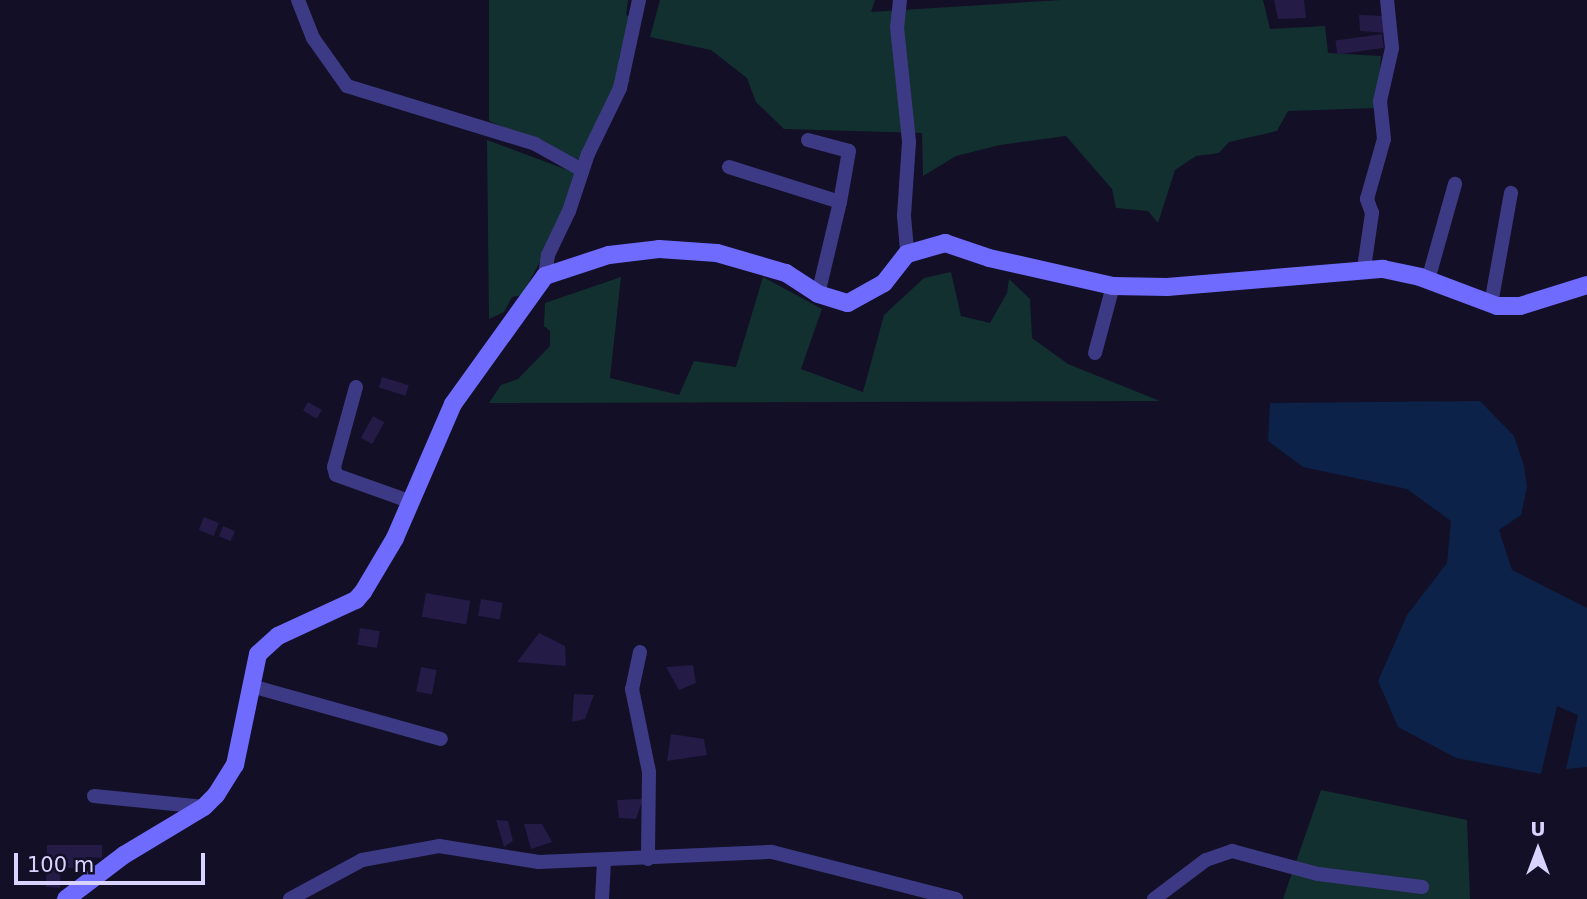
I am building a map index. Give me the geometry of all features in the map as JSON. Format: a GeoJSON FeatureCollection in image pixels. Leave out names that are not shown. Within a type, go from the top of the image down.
{"type":"FeatureCollection","features":[{"type":"Feature","properties":{"kind":"street"},"geometry":{"type":"LineString","coordinates":[[298,0],[313,38],[347,86],[535,145],[582,170]]}},
{"type":"Feature","properties":{"kind":"street"},"geometry":{"type":"LineString","coordinates":[[66,899],[124,855],[204,807],[234,765],[258,654],[267,643],[359,598],[395,538],[453,404],[545,276],[548,255],[569,211],[582,170],[620,88],[639,0]]}},
{"type":"Feature","properties":{"kind":"street"},"geometry":{"type":"LineString","coordinates":[[545,276],[609,255],[659,249],[717,253],[786,273],[818,295],[855,303],[884,284],[906,254],[909,142],[897,27],[900,0]]}},
{"type":"Feature","properties":{"kind":"street"},"geometry":{"type":"LineString","coordinates":[[1364,268],[1373,213],[1367,199],[1384,139],[1380,101],[1392,48],[1387,0]]}},
{"type":"Feature","properties":{"kind":"street"},"geometry":{"type":"LineString","coordinates":[[808,141],[849,151],[818,295]]}},
{"type":"Feature","properties":{"kind":"street"},"geometry":{"type":"LineString","coordinates":[[729,167],[840,202]]}},
{"type":"Feature","properties":{"kind":"street"},"geometry":{"type":"LineString","coordinates":[[1428,280],[1455,184]]}},
{"type":"Feature","properties":{"kind":"street"},"geometry":{"type":"LineString","coordinates":[[1491,304],[1511,193]]}},
{"type":"Feature","properties":{"kind":"street"},"geometry":{"type":"LineString","coordinates":[[906,254],[945,243],[1113,286],[1167,287],[1364,268],[1428,280],[1491,304],[1520,306],[1587,285]]}},
{"type":"Feature","properties":{"kind":"street"},"geometry":{"type":"LineString","coordinates":[[1095,353],[1113,286]]}},
{"type":"Feature","properties":{"kind":"street"},"geometry":{"type":"LineString","coordinates":[[356,387],[334,467],[336,475],[409,502]]}},
{"type":"Feature","properties":{"kind":"street"},"geometry":{"type":"LineString","coordinates":[[640,652],[632,689],[649,772],[649,859]]}},
{"type":"Feature","properties":{"kind":"street"},"geometry":{"type":"LineString","coordinates":[[251,686],[441,739]]}},
{"type":"Feature","properties":{"kind":"street"},"geometry":{"type":"LineString","coordinates":[[94,796],[204,807]]}},
{"type":"Feature","properties":{"kind":"street"},"geometry":{"type":"LineString","coordinates":[[290,899],[362,860],[439,846],[539,862],[772,852],[956,899]]}},
{"type":"Feature","properties":{"kind":"street"},"geometry":{"type":"LineString","coordinates":[[1154,899],[1206,859],[1232,852],[1318,874],[1422,887]]}},
{"type":"Feature","properties":{"kind":"street"},"geometry":{"type":"LineString","coordinates":[[603,899],[604,860]]}},
{"type":"Feature","properties":{"kind":"green space"},"geometry":{"type":"Polygon","coordinates":[[[489,0],[628,0],[626,15],[641,22],[619,57],[620,71],[630,80],[587,163],[489,121],[489,0]]]}},
{"type":"Feature","properties":{"kind":"green space"},"geometry":{"type":"Polygon","coordinates":[[[660,0],[875,0],[871,12],[1061,0],[1263,0],[1270,29],[1325,26],[1328,53],[1381,56],[1377,108],[1288,111],[1277,131],[1229,142],[1219,153],[1196,156],[1175,170],[1158,223],[1148,211],[1116,208],[1112,189],[1066,136],[1000,145],[956,156],[923,176],[922,133],[784,129],[756,102],[747,78],[711,50],[650,37],[660,0]]]}},
{"type":"Feature","properties":{"kind":"green space"},"geometry":{"type":"Polygon","coordinates":[[[487,140],[586,177],[522,295],[512,297],[504,312],[489,319],[487,140]]]}},
{"type":"Feature","properties":{"kind":"green space"},"geometry":{"type":"Polygon","coordinates":[[[951,272],[961,316],[990,323],[1007,293],[1009,279],[1030,299],[1032,338],[1068,364],[1160,401],[489,403],[501,385],[518,379],[550,346],[550,331],[544,326],[545,303],[621,277],[610,378],[679,395],[694,361],[736,367],[763,277],[822,309],[801,369],[863,392],[884,315],[924,278],[951,272]]]}},
{"type":"Feature","properties":{"kind":"green space"},"geometry":{"type":"Polygon","coordinates":[[[1321,790],[1467,820],[1470,899],[1283,899],[1321,790]]]}},
{"type":"Feature","properties":{"kind":"water"},"geometry":{"type":"Polygon","coordinates":[[[1480,401],[1514,436],[1524,466],[1527,487],[1521,515],[1499,530],[1512,570],[1587,608],[1587,767],[1566,769],[1578,715],[1557,706],[1541,774],[1456,758],[1398,727],[1378,681],[1407,615],[1447,563],[1451,521],[1407,489],[1303,467],[1268,441],[1270,403],[1480,401]]]}},
{"type":"Feature","properties":{"kind":"building"},"geometry":{"type":"Polygon","coordinates":[[[1274,0],[1304,0],[1306,18],[1278,19],[1274,0]]]}},
{"type":"Feature","properties":{"kind":"building"},"geometry":{"type":"Polygon","coordinates":[[[1359,15],[1384,16],[1386,33],[1360,31],[1359,15]]]}},
{"type":"Feature","properties":{"kind":"building"},"geometry":{"type":"Polygon","coordinates":[[[1382,34],[1384,48],[1337,54],[1335,41],[1382,34]]]}},
{"type":"Feature","properties":{"kind":"building"},"geometry":{"type":"Polygon","coordinates":[[[382,377],[409,385],[406,396],[379,388],[382,377]]]}},
{"type":"Feature","properties":{"kind":"building"},"geometry":{"type":"Polygon","coordinates":[[[308,402],[322,410],[317,419],[303,411],[308,402]]]}},
{"type":"Feature","properties":{"kind":"building"},"geometry":{"type":"Polygon","coordinates":[[[373,416],[384,422],[372,444],[361,438],[373,416]]]}},
{"type":"Feature","properties":{"kind":"building"},"geometry":{"type":"Polygon","coordinates":[[[204,517],[219,523],[214,536],[199,530],[204,517]]]}},
{"type":"Feature","properties":{"kind":"building"},"geometry":{"type":"Polygon","coordinates":[[[223,526],[235,531],[231,541],[219,536],[223,526]]]}},
{"type":"Feature","properties":{"kind":"building"},"geometry":{"type":"Polygon","coordinates":[[[426,593],[470,601],[466,624],[422,617],[426,593]]]}},
{"type":"Feature","properties":{"kind":"building"},"geometry":{"type":"Polygon","coordinates":[[[481,599],[503,603],[500,620],[478,616],[481,599]]]}},
{"type":"Feature","properties":{"kind":"building"},"geometry":{"type":"Polygon","coordinates":[[[360,628],[380,631],[377,648],[357,645],[360,628]]]}},
{"type":"Feature","properties":{"kind":"building"},"geometry":{"type":"Polygon","coordinates":[[[539,633],[565,646],[566,666],[517,662],[539,633]]]}},
{"type":"Feature","properties":{"kind":"building"},"geometry":{"type":"Polygon","coordinates":[[[693,665],[696,683],[679,690],[666,667],[693,665]]]}},
{"type":"Feature","properties":{"kind":"building"},"geometry":{"type":"Polygon","coordinates":[[[421,667],[437,670],[432,695],[416,692],[421,667]]]}},
{"type":"Feature","properties":{"kind":"building"},"geometry":{"type":"Polygon","coordinates":[[[574,694],[594,695],[585,719],[572,722],[574,694]]]}},
{"type":"Feature","properties":{"kind":"building"},"geometry":{"type":"Polygon","coordinates":[[[671,734],[704,739],[707,755],[667,761],[671,734]]]}},
{"type":"Feature","properties":{"kind":"building"},"geometry":{"type":"Polygon","coordinates":[[[643,799],[636,819],[619,818],[617,800],[643,799]]]}},
{"type":"Feature","properties":{"kind":"building"},"geometry":{"type":"Polygon","coordinates":[[[496,820],[508,821],[513,841],[504,847],[496,820]]]}},
{"type":"Feature","properties":{"kind":"building"},"geometry":{"type":"Polygon","coordinates":[[[524,824],[542,824],[552,842],[531,849],[524,824]]]}},
{"type":"Feature","properties":{"kind":"building"},"geometry":{"type":"Polygon","coordinates":[[[47,845],[102,845],[102,858],[86,857],[86,868],[68,868],[68,859],[61,859],[60,888],[46,887],[47,845]]]}}]}
